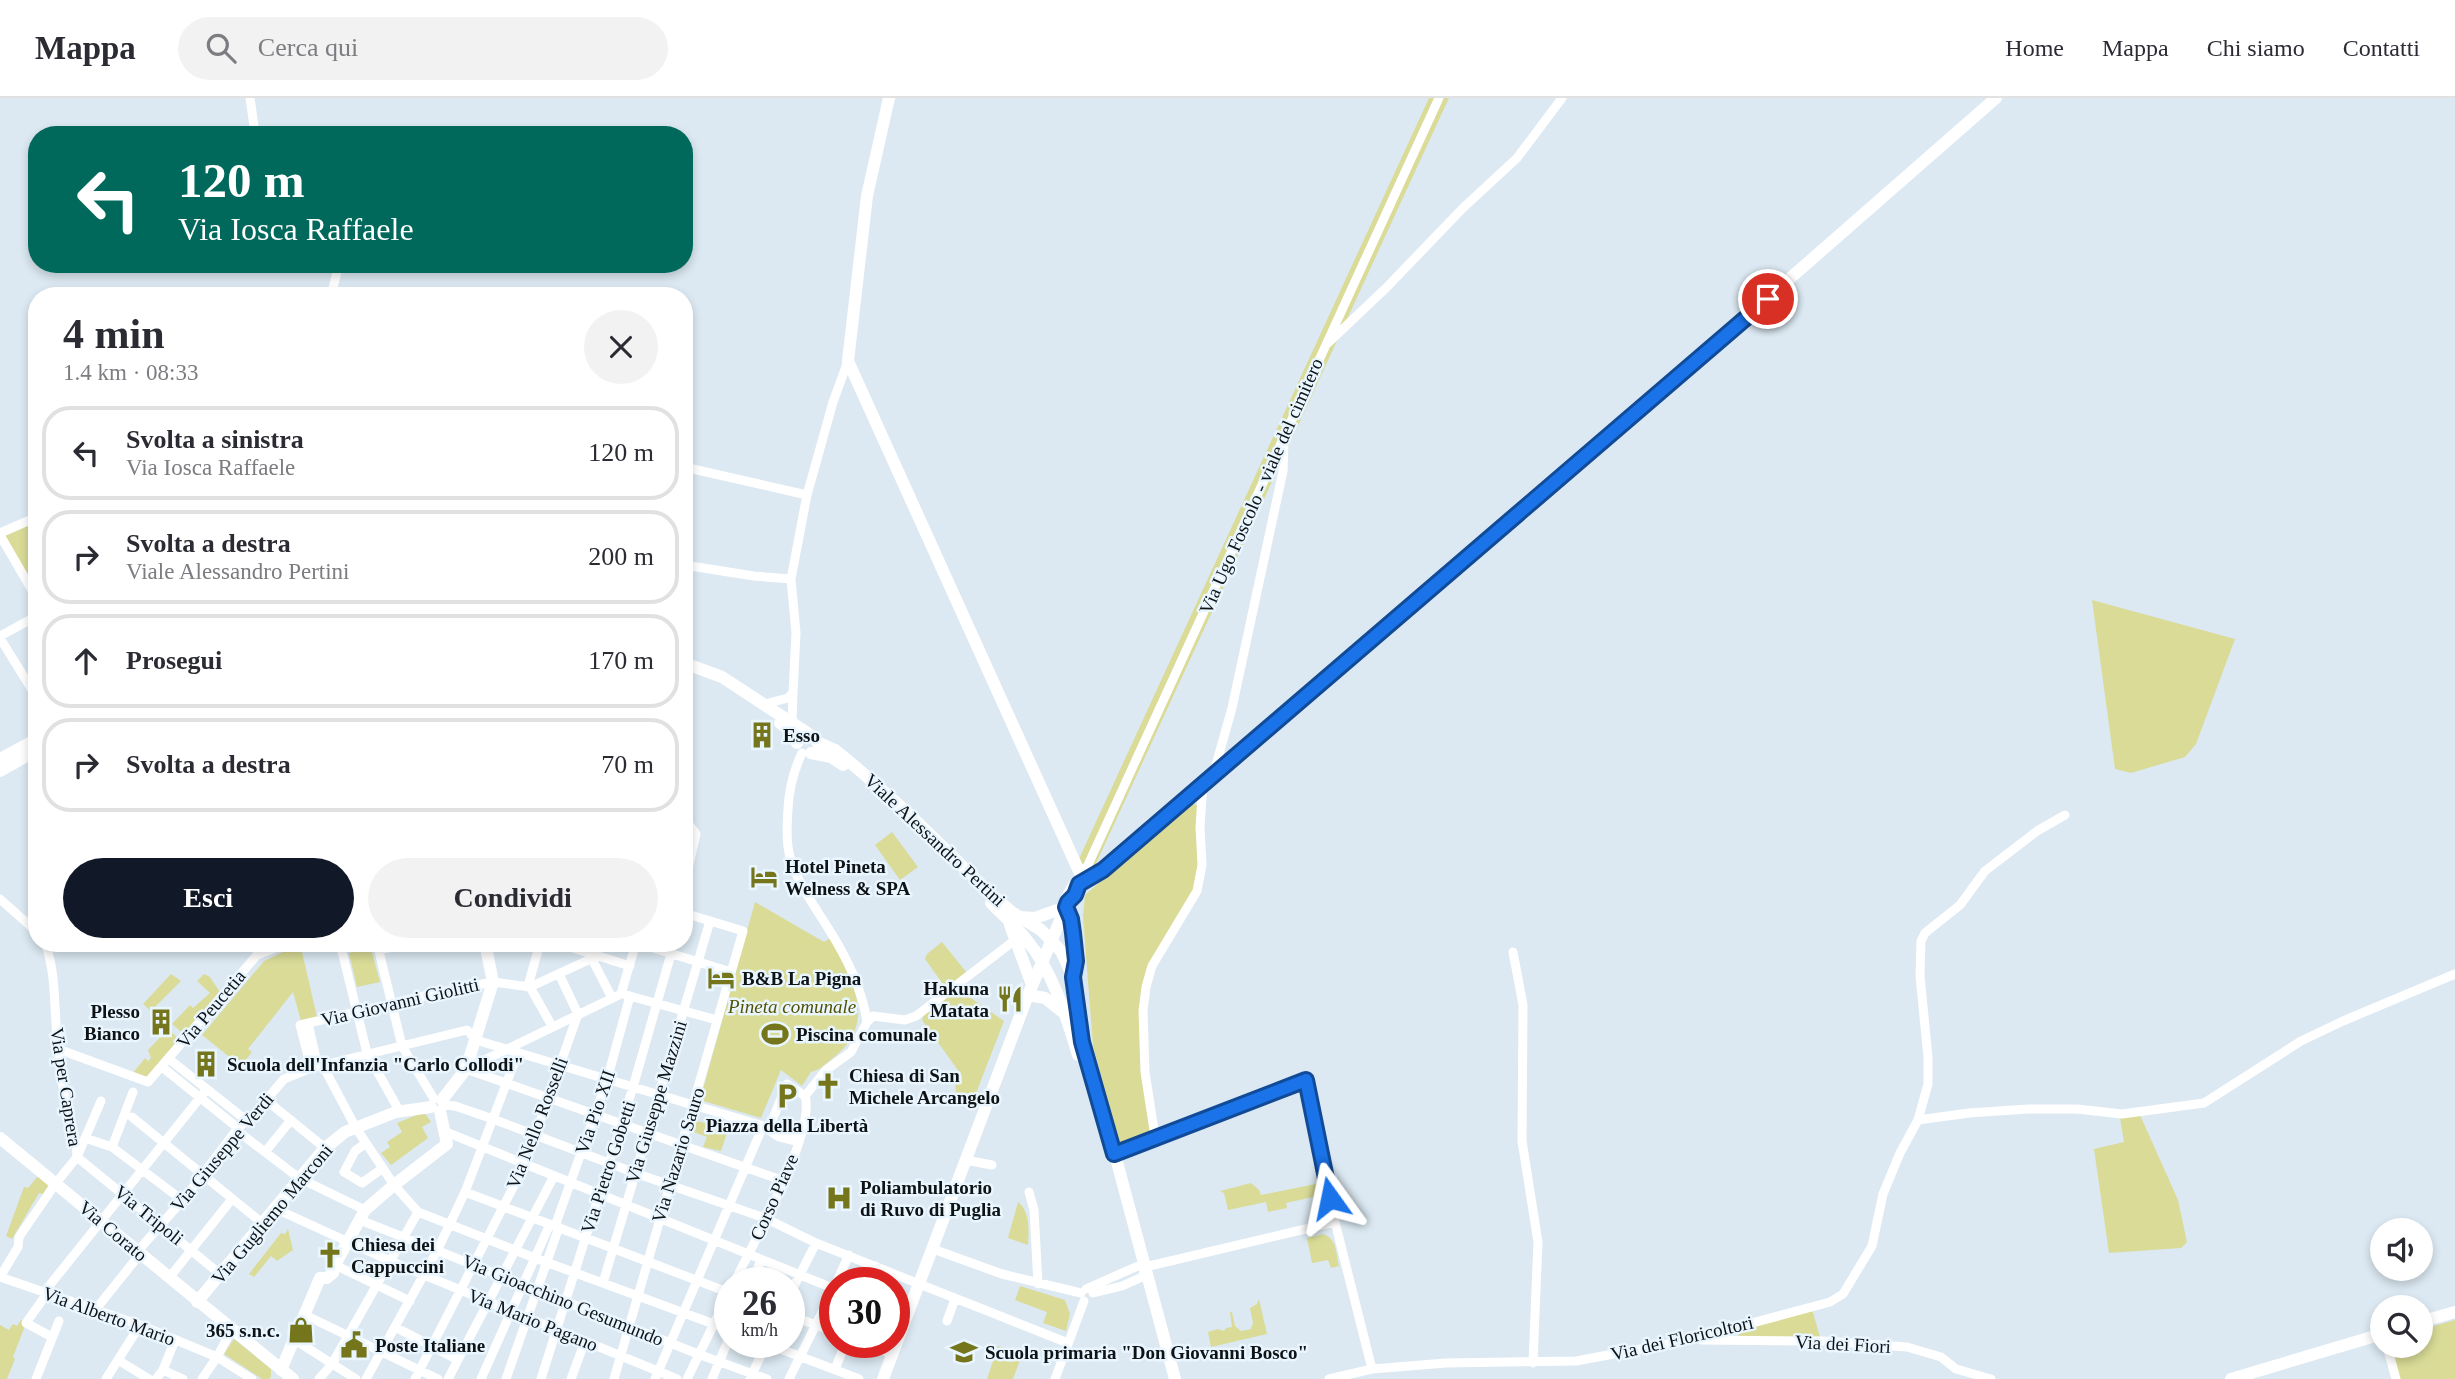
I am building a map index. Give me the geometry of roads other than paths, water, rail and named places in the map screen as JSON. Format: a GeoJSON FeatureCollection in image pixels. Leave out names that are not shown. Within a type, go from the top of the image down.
{"type":"FeatureCollection","features":[{"type":"Feature","properties":{"kind":"main road"},"geometry":{"type":"LineString","coordinates":[[890,98],[867,196],[848,361],[1081,878]]}},
{"type":"Feature","properties":{"kind":"main road"},"geometry":{"type":"LineString","coordinates":[[1073,977],[1076,961],[1067,897],[1081,878],[1103,870],[1555,484],[1996,98]]}},
{"type":"Feature","properties":{"kind":"main road","name":"Viale Alessandro Pertini"},"geometry":{"type":"LineString","coordinates":[[693,666],[722,677],[765,704],[792,723],[807,745]]}},
{"type":"Feature","properties":{"kind":"main road","name":"Viale Alessandro Pertini"},"geometry":{"type":"LineString","coordinates":[[693,675],[717,682],[766,712],[807,745],[835,750],[918,823],[1014,919],[1042,962],[1065,1014],[1175,1379]]}},
{"type":"Feature","properties":{"kind":"main road"},"geometry":{"type":"LineString","coordinates":[[0,759],[28,744]]}},
{"type":"Feature","properties":{"kind":"main road"},"geometry":{"type":"LineString","coordinates":[[0,771],[28,755]]}},
{"type":"Feature","properties":{"kind":"main road"},"geometry":{"type":"LineString","coordinates":[[1014,919],[1035,918],[1067,905]]}},
{"type":"Feature","properties":{"kind":"main road"},"geometry":{"type":"LineString","coordinates":[[910,1299],[919,1285],[1030,990],[1067,905]]}},
{"type":"Feature","properties":{"kind":"main road","name":"Viale Alessandro Pertini"},"geometry":{"type":"LineString","coordinates":[[1014,919],[1052,940],[1061,951],[1073,977],[1082,1042],[1114,1154],[1142,1270]]}},
{"type":"Feature","properties":{"kind":"main road","name":"Viale Alessandro Pertini"},"geometry":{"type":"LineString","coordinates":[[1014,919],[1015,940],[1025,965],[1030,990]]}},
{"type":"Feature","properties":{"kind":"main road"},"geometry":{"type":"LineString","coordinates":[[278,1375],[320,1278],[327,1278],[333,1273],[362,1215],[394,1185],[447,1144],[438,1105],[466,1069],[492,982],[487,952]]}},
{"type":"Feature","properties":{"kind":"main road"},"geometry":{"type":"LineString","coordinates":[[1030,990],[1065,1014]]}},
{"type":"Feature","properties":{"kind":"main road","name":"Via Gugliemo Marconi"},"geometry":{"type":"LineString","coordinates":[[197,1302],[325,1148],[345,1132],[400,1112],[438,1105]]}},
{"type":"Feature","properties":{"kind":"main road","name":"Via Corato"},"geometry":{"type":"LineString","coordinates":[[0,1138],[229,1326],[278,1375],[292,1379]]}},
{"type":"Feature","properties":{"kind":"main road"},"geometry":{"type":"LineString","coordinates":[[1142,1270],[1168,1379]]}},
{"type":"Feature","properties":{"kind":"main road"},"geometry":{"type":"LineString","coordinates":[[2433,1318],[2455,1312]]}},
{"type":"Feature","properties":{"kind":"main road"},"geometry":{"type":"LineString","coordinates":[[2231,1379],[2370,1338]]}},
{"type":"Feature","properties":{"kind":"main road"},"geometry":{"type":"LineString","coordinates":[[883,1379],[891,1358]]}},
{"type":"Feature","properties":{"kind":"street"},"geometry":{"type":"LineString","coordinates":[[250,98],[254,126]]}},
{"type":"Feature","properties":{"kind":"street","name":"Via Ugo Foscolo - viale del cimitero"},"geometry":{"type":"LineString","coordinates":[[1081,878],[1439,98]]}},
{"type":"Feature","properties":{"kind":"street"},"geometry":{"type":"LineString","coordinates":[[1324,347],[1517,158],[1562,98]]}},
{"type":"Feature","properties":{"kind":"street"},"geometry":{"type":"LineString","coordinates":[[792,723],[796,633],[791,579],[807,495],[833,402],[848,361]]}},
{"type":"Feature","properties":{"kind":"street"},"geometry":{"type":"LineString","coordinates":[[1154,1130],[1145,1072],[1143,1011],[1146,987],[1153,966],[1197,891],[1202,865],[1200,827],[1209,778],[1232,708],[1283,471],[1284,433]]}},
{"type":"Feature","properties":{"kind":"street"},"geometry":{"type":"LineString","coordinates":[[693,469],[807,495]]}},
{"type":"Feature","properties":{"kind":"street"},"geometry":{"type":"LineString","coordinates":[[28,521],[0,534],[28,583]]}},
{"type":"Feature","properties":{"kind":"street"},"geometry":{"type":"LineString","coordinates":[[693,566],[791,579]]}},
{"type":"Feature","properties":{"kind":"street"},"geometry":{"type":"LineString","coordinates":[[28,621],[0,637],[28,683]]}},
{"type":"Feature","properties":{"kind":"street"},"geometry":{"type":"LineString","coordinates":[[765,704],[788,698],[793,693]]}},
{"type":"Feature","properties":{"kind":"street"},"geometry":{"type":"LineString","coordinates":[[807,745],[793,769],[789,791],[789,856],[798,878],[830,930],[860,989],[867,1022]]}},
{"type":"Feature","properties":{"kind":"street","name":"Via dei Floricoltori"},"geometry":{"type":"LineString","coordinates":[[1329,1379],[1371,1368],[1446,1363],[1576,1361],[1689,1340],[1830,1302],[1843,1294],[1872,1246],[1883,1194],[1900,1153],[1918,1120],[1928,1084],[1920,976],[1921,941],[1925,933],[1960,905],[1985,871],[2037,831],[2065,814]]}},
{"type":"Feature","properties":{"kind":"street"},"geometry":{"type":"LineString","coordinates":[[693,830],[696,834],[693,847]]}},
{"type":"Feature","properties":{"kind":"street"},"geometry":{"type":"LineString","coordinates":[[0,899],[28,924]]}},
{"type":"Feature","properties":{"kind":"street"},"geometry":{"type":"LineString","coordinates":[[693,916],[710,921]]}},
{"type":"Feature","properties":{"kind":"street","name":"Via Nazario Sauro"},"geometry":{"type":"LineString","coordinates":[[614,1379],[658,1218],[743,931],[710,921]]}},
{"type":"Feature","properties":{"kind":"street","name":"Via Giuseppe Mazzini"},"geometry":{"type":"LineString","coordinates":[[603,1283],[710,921]]}},
{"type":"Feature","properties":{"kind":"street"},"geometry":{"type":"LineString","coordinates":[[657,1375],[713,1241],[747,1168],[770,1129],[787,1084],[805,1096],[826,1070],[851,1052],[873,1016],[905,1020],[916,1016],[1015,940]]}},
{"type":"Feature","properties":{"kind":"street"},"geometry":{"type":"LineString","coordinates":[[1513,951],[1523,1006],[1522,1141],[1538,1242],[1533,1363]]}},
{"type":"Feature","properties":{"kind":"street","name":"Via per Caprera"},"geometry":{"type":"LineString","coordinates":[[0,1277],[18,1247],[19,1237],[77,1157],[76,1134],[65,1095],[58,1049],[55,989],[49,952]]}},
{"type":"Feature","properties":{"kind":"street","name":"Via Peucetia"},"geometry":{"type":"LineString","coordinates":[[58,1049],[148,1082],[257,955],[264,952]]}},
{"type":"Feature","properties":{"kind":"street"},"geometry":{"type":"LineString","coordinates":[[342,952],[367,1053],[400,1112]]}},
{"type":"Feature","properties":{"kind":"street"},"geometry":{"type":"LineString","coordinates":[[379,952],[402,1046],[438,1105],[455,1106],[493,1119],[635,1173],[765,1218],[816,1243],[1068,1343]]}},
{"type":"Feature","properties":{"kind":"street"},"geometry":{"type":"LineString","coordinates":[[538,952],[529,986],[552,1026]]}},
{"type":"Feature","properties":{"kind":"street"},"geometry":{"type":"LineString","coordinates":[[581,952],[629,966]]}},
{"type":"Feature","properties":{"kind":"street","name":"Via Pio XII"},"geometry":{"type":"LineString","coordinates":[[555,1226],[607,1080],[621,996],[634,952]]}},
{"type":"Feature","properties":{"kind":"street"},"geometry":{"type":"LineString","coordinates":[[665,952],[731,972]]}},
{"type":"Feature","properties":{"kind":"street","name":"Via Pietro Gobetti"},"geometry":{"type":"LineString","coordinates":[[541,1379],[622,1124],[671,954]]}},
{"type":"Feature","properties":{"kind":"street"},"geometry":{"type":"LineString","coordinates":[[529,986],[595,957]]}},
{"type":"Feature","properties":{"kind":"street"},"geometry":{"type":"LineString","coordinates":[[595,957],[621,996]]}},
{"type":"Feature","properties":{"kind":"street"},"geometry":{"type":"LineString","coordinates":[[559,974],[578,1014]]}},
{"type":"Feature","properties":{"kind":"street"},"geometry":{"type":"LineString","coordinates":[[1918,1120],[2028,1109],[2077,1109],[2122,1114],[2204,1103],[2301,1041],[2455,974]]}},
{"type":"Feature","properties":{"kind":"street","name":"Via Giovanni Giolitti"},"geometry":{"type":"LineString","coordinates":[[308,1023],[492,982],[529,986]]}},
{"type":"Feature","properties":{"kind":"street"},"geometry":{"type":"LineString","coordinates":[[466,1069],[552,1026],[621,996],[717,1020]]}},
{"type":"Feature","properties":{"kind":"street","name":"Via Nello Rosselli"},"geometry":{"type":"LineString","coordinates":[[417,1374],[525,1164],[578,1014]]}},
{"type":"Feature","properties":{"kind":"street"},"geometry":{"type":"LineString","coordinates":[[311,1068],[300,1025],[308,1023],[317,1063],[323,1066],[356,1128],[394,1185],[418,1212],[713,1324],[687,1379]]}},
{"type":"Feature","properties":{"kind":"street","name":"Via Giuseppe Verdi"},"geometry":{"type":"LineString","coordinates":[[96,1309],[237,1129],[251,1118],[284,1079],[311,1068],[367,1053],[467,1030],[475,1040]]}},
{"type":"Feature","properties":{"kind":"street"},"geometry":{"type":"LineString","coordinates":[[475,1040],[693,1104],[770,1129],[779,1137],[800,1138]]}},
{"type":"Feature","properties":{"kind":"street"},"geometry":{"type":"LineString","coordinates":[[366,1379],[437,1251],[465,1192],[518,1053]]}},
{"type":"Feature","properties":{"kind":"street"},"geometry":{"type":"LineString","coordinates":[[169,1059],[246,1120]]}},
{"type":"Feature","properties":{"kind":"street","name":"Via Gioacchino Gesumundo"},"geometry":{"type":"LineString","coordinates":[[162,1067],[299,1178],[404,1237],[751,1376],[767,1379]]}},
{"type":"Feature","properties":{"kind":"street"},"geometry":{"type":"LineString","coordinates":[[466,1069],[784,1181]]}},
{"type":"Feature","properties":{"kind":"street"},"geometry":{"type":"LineString","coordinates":[[1114,1154],[1306,1080],[1335,1222],[1371,1368]]}},
{"type":"Feature","properties":{"kind":"street"},"geometry":{"type":"LineString","coordinates":[[52,1337],[26,1323],[100,1221],[207,1089]]}},
{"type":"Feature","properties":{"kind":"street"},"geometry":{"type":"LineString","coordinates":[[112,1147],[133,1092]]}},
{"type":"Feature","properties":{"kind":"street","name":"Corso Piave"},"geometry":{"type":"LineString","coordinates":[[742,1267],[784,1181],[800,1138],[808,1108],[805,1096]]}},
{"type":"Feature","properties":{"kind":"street"},"geometry":{"type":"LineString","coordinates":[[266,1100],[325,1148]]}},
{"type":"Feature","properties":{"kind":"street"},"geometry":{"type":"LineString","coordinates":[[77,1157],[101,1101]]}},
{"type":"Feature","properties":{"kind":"street"},"geometry":{"type":"LineString","coordinates":[[131,1117],[261,1223]]}},
{"type":"Feature","properties":{"kind":"street"},"geometry":{"type":"LineString","coordinates":[[265,1152],[291,1120]]}},
{"type":"Feature","properties":{"kind":"street"},"geometry":{"type":"LineString","coordinates":[[446,1132],[778,1267]]}},
{"type":"Feature","properties":{"kind":"street"},"geometry":{"type":"LineString","coordinates":[[85,1138],[112,1147],[182,1200]]}},
{"type":"Feature","properties":{"kind":"street"},"geometry":{"type":"LineString","coordinates":[[366,1143],[355,1151],[344,1172],[362,1183],[383,1168]]}},
{"type":"Feature","properties":{"kind":"street","name":"Via Tripoli"},"geometry":{"type":"LineString","coordinates":[[77,1157],[220,1274]]}},
{"type":"Feature","properties":{"kind":"street"},"geometry":{"type":"LineString","coordinates":[[965,1160],[992,1165]]}},
{"type":"Feature","properties":{"kind":"street"},"geometry":{"type":"LineString","coordinates":[[448,1379],[554,1176]]}},
{"type":"Feature","properties":{"kind":"street"},"geometry":{"type":"LineString","coordinates":[[465,1192],[714,1286]]}},
{"type":"Feature","properties":{"kind":"street"},"geometry":{"type":"LineString","coordinates":[[1029,1192],[1034,1210],[1038,1284]]}},
{"type":"Feature","properties":{"kind":"street"},"geometry":{"type":"LineString","coordinates":[[169,1278],[232,1199]]}},
{"type":"Feature","properties":{"kind":"street","name":"Via Mario Pagano"},"geometry":{"type":"LineString","coordinates":[[274,1208],[390,1261],[620,1355],[657,1375],[677,1379]]}},
{"type":"Feature","properties":{"kind":"street"},"geometry":{"type":"LineString","coordinates":[[319,1379],[332,1364],[418,1212]]}},
{"type":"Feature","properties":{"kind":"street"},"geometry":{"type":"LineString","coordinates":[[933,1248],[1002,1274],[1086,1294],[1142,1270],[1335,1222]]}},
{"type":"Feature","properties":{"kind":"street"},"geometry":{"type":"LineString","coordinates":[[481,1379],[535,1258],[555,1226]]}},
{"type":"Feature","properties":{"kind":"street"},"geometry":{"type":"LineString","coordinates":[[506,1379],[547,1262],[555,1226]]}},
{"type":"Feature","properties":{"kind":"street"},"geometry":{"type":"LineString","coordinates":[[804,1267],[816,1243]]}},
{"type":"Feature","properties":{"kind":"street"},"geometry":{"type":"LineString","coordinates":[[844,1267],[849,1255]]}},
{"type":"Feature","properties":{"kind":"street"},"geometry":{"type":"LineString","coordinates":[[758,1267],[761,1260]]}},
{"type":"Feature","properties":{"kind":"street"},"geometry":{"type":"LineString","coordinates":[[335,1265],[410,1301]]}},
{"type":"Feature","properties":{"kind":"street","name":"Via Alberto Mario"},"geometry":{"type":"LineString","coordinates":[[0,1277],[140,1325],[217,1357],[252,1379]]}},
{"type":"Feature","properties":{"kind":"street"},"geometry":{"type":"LineString","coordinates":[[1055,1379],[1086,1294]]}},
{"type":"Feature","properties":{"kind":"street"},"geometry":{"type":"LineString","coordinates":[[947,1321],[955,1299]]}},
{"type":"Feature","properties":{"kind":"street"},"geometry":{"type":"LineString","coordinates":[[305,1315],[382,1352],[417,1374],[438,1379]]}},
{"type":"Feature","properties":{"kind":"street"},"geometry":{"type":"LineString","coordinates":[[805,1348],[819,1319]]}},
{"type":"Feature","properties":{"kind":"street"},"geometry":{"type":"LineString","coordinates":[[36,1379],[60,1321]]}},
{"type":"Feature","properties":{"kind":"street"},"geometry":{"type":"LineString","coordinates":[[805,1321],[819,1326]]}},
{"type":"Feature","properties":{"kind":"street"},"geometry":{"type":"LineString","coordinates":[[106,1379],[140,1325]]}},
{"type":"Feature","properties":{"kind":"street"},"geometry":{"type":"LineString","coordinates":[[202,1379],[217,1357],[229,1326]]}},
{"type":"Feature","properties":{"kind":"street"},"geometry":{"type":"LineString","coordinates":[[395,1327],[458,1360]]}},
{"type":"Feature","properties":{"kind":"street"},"geometry":{"type":"LineString","coordinates":[[156,1379],[163,1370],[175,1340]]}},
{"type":"Feature","properties":{"kind":"street"},"geometry":{"type":"LineString","coordinates":[[295,1340],[356,1379]]}},
{"type":"Feature","properties":{"kind":"street","name":"Via dei Fiori"},"geometry":{"type":"LineString","coordinates":[[1689,1340],[1823,1341],[1907,1347],[1941,1357],[1956,1369],[1991,1379]]}},
{"type":"Feature","properties":{"kind":"street"},"geometry":{"type":"LineString","coordinates":[[571,1379],[584,1341]]}},
{"type":"Feature","properties":{"kind":"street"},"geometry":{"type":"LineString","coordinates":[[712,1379],[720,1358]]}},
{"type":"Feature","properties":{"kind":"street"},"geometry":{"type":"LineString","coordinates":[[751,1376],[759,1358]]}},
{"type":"Feature","properties":{"kind":"street"},"geometry":{"type":"LineString","coordinates":[[789,1379],[800,1358]]}},
{"type":"Feature","properties":{"kind":"street"},"geometry":{"type":"LineString","coordinates":[[805,1358],[859,1379]]}},
{"type":"Feature","properties":{"kind":"street"},"geometry":{"type":"LineString","coordinates":[[835,1369],[839,1358]]}},
{"type":"Feature","properties":{"kind":"street"},"geometry":{"type":"LineString","coordinates":[[2390,1358],[2396,1379]]}},
{"type":"Feature","properties":{"kind":"street"},"geometry":{"type":"LineString","coordinates":[[118,1360],[149,1379]]}},
{"type":"Feature","properties":{"kind":"street"},"geometry":{"type":"LineString","coordinates":[[163,1370],[183,1379]]}},
{"type":"Feature","properties":{"kind":"place","name":"Esso"},"geometry":{"type":"Point","coordinates":[762,735]}},
{"type":"Feature","properties":{"kind":"place","name":"Hotel Pineta Welness & SPA"},"geometry":{"type":"Point","coordinates":[764,877]}},
{"type":"Feature","properties":{"kind":"place","name":"B&B La Pigna"},"geometry":{"type":"Point","coordinates":[721,978]}},
{"type":"Feature","properties":{"kind":"place","name":"Hakuna Matata"},"geometry":{"type":"Point","coordinates":[1010,999]}},
{"type":"Feature","properties":{"kind":"place","name":"Plesso Bianco"},"geometry":{"type":"Point","coordinates":[161,1022]}},
{"type":"Feature","properties":{"kind":"place","name":"Piscina comunale"},"geometry":{"type":"Point","coordinates":[775,1034]}},
{"type":"Feature","properties":{"kind":"place","name":"Scuola dell'Infanzia \"Carlo Collodi\""},"geometry":{"type":"Point","coordinates":[206,1064]}},
{"type":"Feature","properties":{"kind":"place","name":"Chiesa di San Michele Arcangelo"},"geometry":{"type":"Point","coordinates":[828,1086]}},
{"type":"Feature","properties":{"kind":"place","name":"Piazza della Libertà"},"geometry":{"type":"Point","coordinates":[787,1096]}},
{"type":"Feature","properties":{"kind":"place","name":"Poliambulatorio di Ruvo di Puglia"},"geometry":{"type":"Point","coordinates":[839,1198]}},
{"type":"Feature","properties":{"kind":"place","name":"Chiesa dei Cappuccini"},"geometry":{"type":"Point","coordinates":[330,1255]}},
{"type":"Feature","properties":{"kind":"place","name":"365 s.n.c."},"geometry":{"type":"Point","coordinates":[301,1330]}},
{"type":"Feature","properties":{"kind":"place","name":"Poste Italiane"},"geometry":{"type":"Point","coordinates":[354,1345]}},
{"type":"Feature","properties":{"kind":"place","name":"Scuola primaria \"Don Giovanni Bosco\""},"geometry":{"type":"Point","coordinates":[964,1352]}},
{"type":"Feature","properties":{"kind":"park label","name":"Pineta comunale"},"geometry":{"type":"Point","coordinates":[792,1006]}}]}
